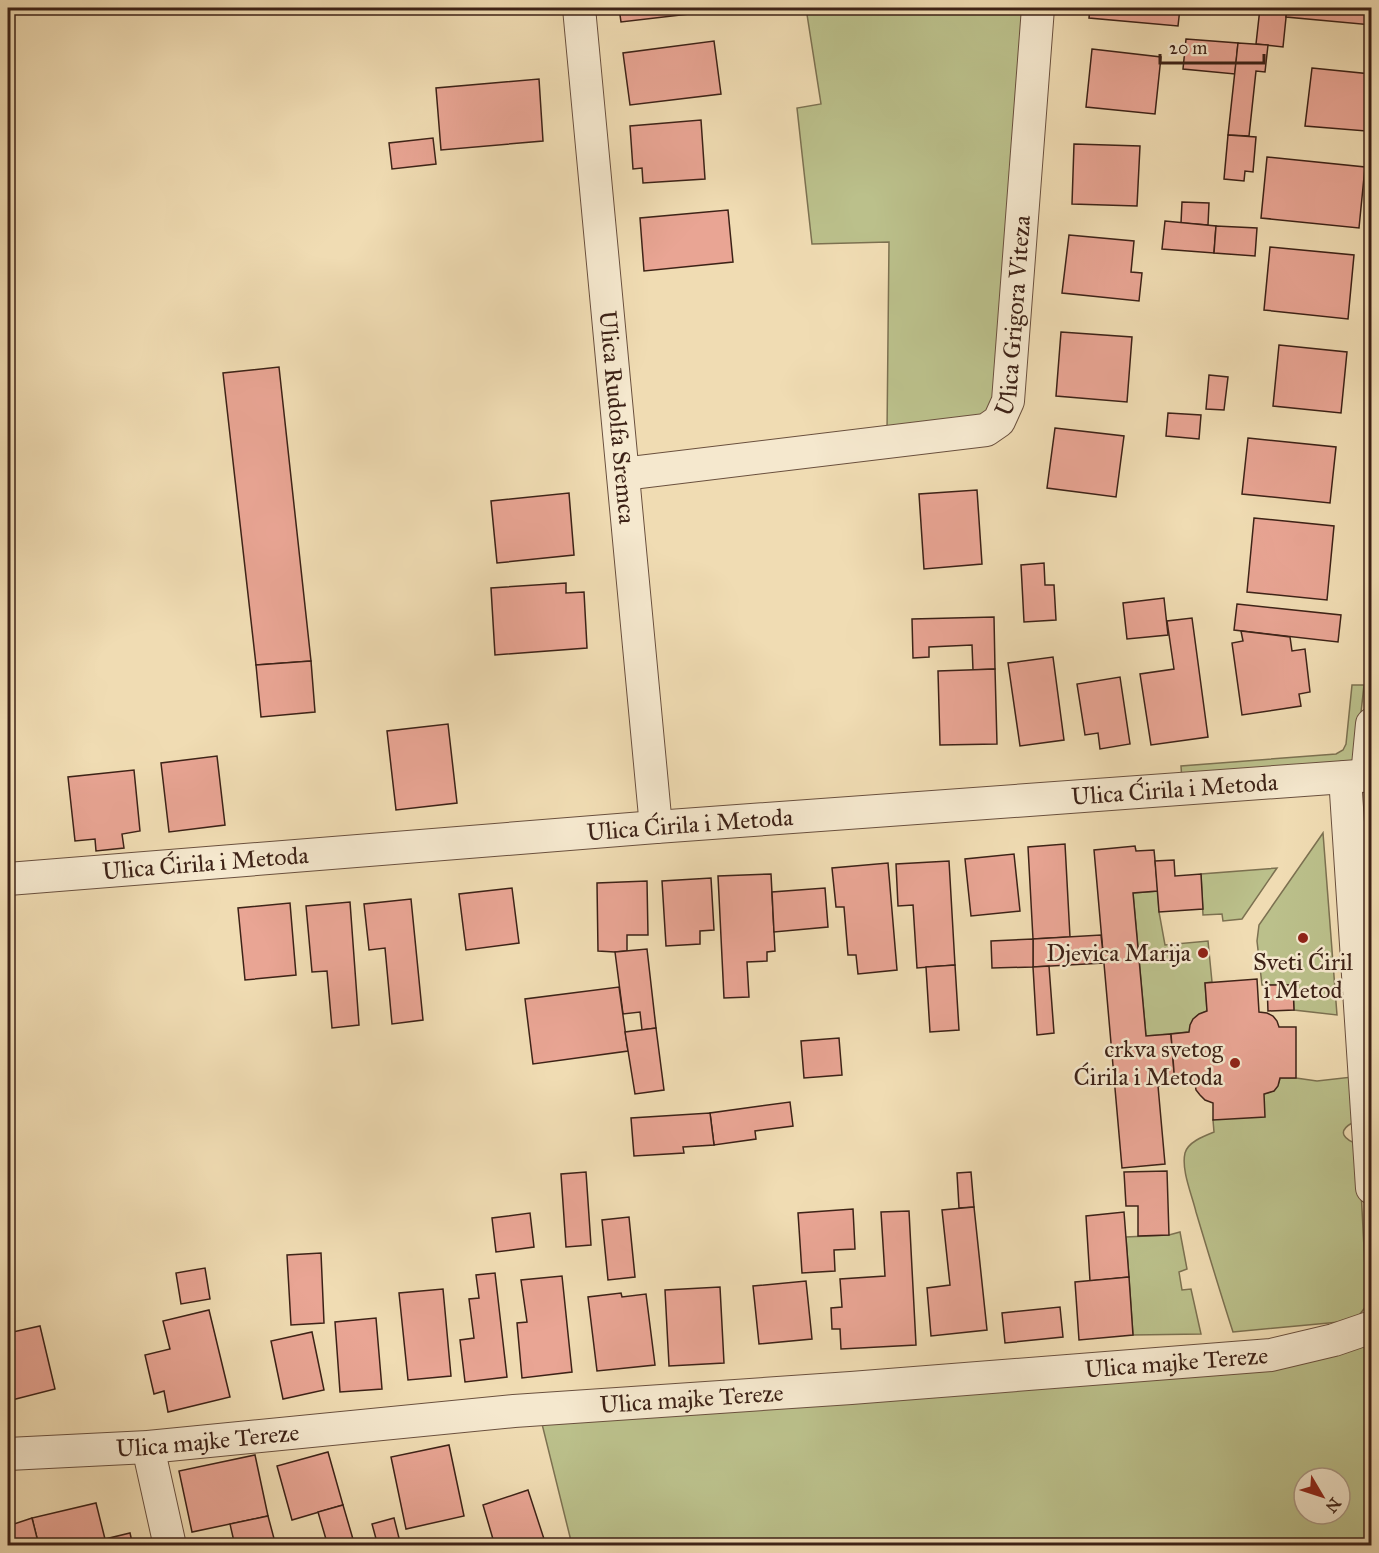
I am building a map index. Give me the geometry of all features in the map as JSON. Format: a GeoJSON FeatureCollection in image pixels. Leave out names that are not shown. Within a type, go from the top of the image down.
{"type":"FeatureCollection","features":[{"type":"Feature","properties":{"kind":"street","name":"Ulica Rudolfa Sremca"},"geometry":{"type":"LineString","coordinates":[[579,8],[656,828]]}},
{"type":"Feature","properties":{"kind":"street","name":"Ulica Grigora Viteza"},"geometry":{"type":"LineString","coordinates":[[623,474],[986,429],[999,421],[1008,401],[1038,8]]}},
{"type":"Feature","properties":{"kind":"street"},"geometry":{"type":"LineString","coordinates":[[1371,724],[1361,776],[1371,1188]]}},
{"type":"Feature","properties":{"kind":"street","name":"Ulica Ćirila i Metoda"},"geometry":{"type":"LineString","coordinates":[[8,879],[1361,776]]}},
{"type":"Feature","properties":{"kind":"street","name":"Ulica majke Tereze"},"geometry":{"type":"LineString","coordinates":[[8,1454],[148,1447],[514,1411],[1270,1355],[1334,1340],[1371,1327]]}},
{"type":"Feature","properties":{"kind":"street"},"geometry":{"type":"LineString","coordinates":[[148,1447],[170,1545]]}},
{"type":"Feature","properties":{"kind":"green space"},"geometry":{"type":"Polygon","coordinates":[[[806,8],[1024,8],[993,397],[986,414],[959,425],[887,434],[889,242],[812,244],[797,108],[821,104],[806,8]]]}},
{"type":"Feature","properties":{"kind":"green space"},"geometry":{"type":"Polygon","coordinates":[[[1352,685],[1364,685],[1357,749],[1353,761],[1182,781],[1181,766],[1336,754],[1343,750],[1346,744],[1352,685]]]}},
{"type":"Feature","properties":{"kind":"green space"},"geometry":{"type":"Polygon","coordinates":[[[1323,833],[1337,1015],[1294,1010],[1293,985],[1262,985],[1257,941],[1259,925],[1323,833]]]}},
{"type":"Feature","properties":{"kind":"green space"},"geometry":{"type":"Polygon","coordinates":[[[1277,868],[1242,919],[1223,921],[1222,914],[1203,915],[1201,874],[1277,868]]]}},
{"type":"Feature","properties":{"kind":"green space"},"geometry":{"type":"Polygon","coordinates":[[[1158,891],[1165,945],[1208,941],[1212,982],[1205,983],[1207,1011],[1195,1018],[1189,1032],[1146,1036],[1133,893],[1158,891]]]}},
{"type":"Feature","properties":{"kind":"green space"},"geometry":{"type":"Polygon","coordinates":[[[1352,1077],[1352,1123],[1343,1133],[1346,1138],[1358,1144],[1367,1305],[1350,1321],[1233,1332],[1188,1182],[1184,1167],[1185,1153],[1189,1146],[1197,1140],[1214,1132],[1213,1120],[1273,1091],[1280,1078],[1317,1081],[1352,1077]]]}},
{"type":"Feature","properties":{"kind":"green space"},"geometry":{"type":"Polygon","coordinates":[[[1180,1232],[1187,1269],[1179,1272],[1182,1290],[1191,1289],[1201,1334],[1133,1335],[1126,1237],[1169,1235],[1180,1232]]]}},
{"type":"Feature","properties":{"kind":"green space"},"geometry":{"type":"Polygon","coordinates":[[[1371,1342],[1371,1545],[572,1545],[542,1424],[1371,1342]]]}},
{"type":"Feature","properties":{"kind":"building"},"geometry":{"type":"Polygon","coordinates":[[[619,8],[706,8],[706,12],[621,22],[619,8]]]}},
{"type":"Feature","properties":{"kind":"building"},"geometry":{"type":"Polygon","coordinates":[[[1090,8],[1180,8],[1178,26],[1089,18],[1090,8]]]}},
{"type":"Feature","properties":{"kind":"building"},"geometry":{"type":"Polygon","coordinates":[[[1260,8],[1287,8],[1283,47],[1256,44],[1260,8]]]}},
{"type":"Feature","properties":{"kind":"building"},"geometry":{"type":"Polygon","coordinates":[[[1287,8],[1372,8],[1372,25],[1286,17],[1287,8]]]}},
{"type":"Feature","properties":{"kind":"building"},"geometry":{"type":"Polygon","coordinates":[[[1186,39],[1238,43],[1235,74],[1183,69],[1186,39]]]}},
{"type":"Feature","properties":{"kind":"building"},"geometry":{"type":"Polygon","coordinates":[[[714,41],[721,94],[630,105],[623,53],[714,41]]]}},
{"type":"Feature","properties":{"kind":"building"},"geometry":{"type":"Polygon","coordinates":[[[1238,43],[1268,45],[1265,72],[1256,71],[1249,136],[1228,135],[1238,43]]]}},
{"type":"Feature","properties":{"kind":"building"},"geometry":{"type":"Polygon","coordinates":[[[1092,49],[1161,57],[1155,114],[1086,107],[1092,49]]]}},
{"type":"Feature","properties":{"kind":"building"},"geometry":{"type":"Polygon","coordinates":[[[1312,68],[1371,74],[1366,131],[1305,126],[1312,68]]]}},
{"type":"Feature","properties":{"kind":"building"},"geometry":{"type":"Polygon","coordinates":[[[539,79],[543,141],[441,150],[436,88],[539,79]]]}},
{"type":"Feature","properties":{"kind":"building"},"geometry":{"type":"Polygon","coordinates":[[[701,120],[705,179],[643,183],[642,168],[633,169],[630,126],[701,120]]]}},
{"type":"Feature","properties":{"kind":"building"},"geometry":{"type":"Polygon","coordinates":[[[1228,135],[1256,137],[1253,172],[1245,171],[1244,181],[1224,179],[1228,135]]]}},
{"type":"Feature","properties":{"kind":"building"},"geometry":{"type":"Polygon","coordinates":[[[433,138],[436,164],[392,169],[389,143],[433,138]]]}},
{"type":"Feature","properties":{"kind":"building"},"geometry":{"type":"Polygon","coordinates":[[[1074,144],[1140,146],[1137,206],[1072,204],[1074,144]]]}},
{"type":"Feature","properties":{"kind":"building"},"geometry":{"type":"Polygon","coordinates":[[[1267,157],[1365,167],[1359,228],[1261,218],[1267,157]]]}},
{"type":"Feature","properties":{"kind":"building"},"geometry":{"type":"Polygon","coordinates":[[[1182,202],[1209,203],[1208,225],[1181,223],[1182,202]]]}},
{"type":"Feature","properties":{"kind":"building"},"geometry":{"type":"Polygon","coordinates":[[[728,210],[733,262],[644,271],[640,218],[728,210]]]}},
{"type":"Feature","properties":{"kind":"building"},"geometry":{"type":"Polygon","coordinates":[[[1165,221],[1216,226],[1214,253],[1162,249],[1165,221]]]}},
{"type":"Feature","properties":{"kind":"building"},"geometry":{"type":"Polygon","coordinates":[[[1216,226],[1257,228],[1255,256],[1214,253],[1216,226]]]}},
{"type":"Feature","properties":{"kind":"building"},"geometry":{"type":"Polygon","coordinates":[[[1069,235],[1134,241],[1131,272],[1142,273],[1139,301],[1062,293],[1069,235]]]}},
{"type":"Feature","properties":{"kind":"building"},"geometry":{"type":"Polygon","coordinates":[[[1270,247],[1354,255],[1348,319],[1264,310],[1270,247]]]}},
{"type":"Feature","properties":{"kind":"building"},"geometry":{"type":"Polygon","coordinates":[[[1061,332],[1132,337],[1127,402],[1056,396],[1061,332]]]}},
{"type":"Feature","properties":{"kind":"building"},"geometry":{"type":"Polygon","coordinates":[[[1279,345],[1347,352],[1341,413],[1273,406],[1279,345]]]}},
{"type":"Feature","properties":{"kind":"building"},"geometry":{"type":"Polygon","coordinates":[[[279,367],[311,661],[256,665],[223,373],[279,367]]]}},
{"type":"Feature","properties":{"kind":"building"},"geometry":{"type":"Polygon","coordinates":[[[1209,375],[1228,377],[1224,410],[1206,409],[1209,375]]]}},
{"type":"Feature","properties":{"kind":"building"},"geometry":{"type":"Polygon","coordinates":[[[1168,413],[1201,415],[1199,439],[1166,436],[1168,413]]]}},
{"type":"Feature","properties":{"kind":"building"},"geometry":{"type":"Polygon","coordinates":[[[1055,428],[1124,436],[1116,497],[1047,488],[1055,428]]]}},
{"type":"Feature","properties":{"kind":"building"},"geometry":{"type":"Polygon","coordinates":[[[1248,438],[1336,447],[1330,503],[1242,494],[1248,438]]]}},
{"type":"Feature","properties":{"kind":"building"},"geometry":{"type":"Polygon","coordinates":[[[977,490],[982,564],[924,569],[919,494],[977,490]]]}},
{"type":"Feature","properties":{"kind":"building"},"geometry":{"type":"Polygon","coordinates":[[[569,493],[574,555],[497,563],[491,501],[569,493]]]}},
{"type":"Feature","properties":{"kind":"building"},"geometry":{"type":"Polygon","coordinates":[[[1254,518],[1334,526],[1327,600],[1247,592],[1254,518]]]}},
{"type":"Feature","properties":{"kind":"building"},"geometry":{"type":"Polygon","coordinates":[[[1044,563],[1045,585],[1054,585],[1056,620],[1024,622],[1021,565],[1044,563]]]}},
{"type":"Feature","properties":{"kind":"building"},"geometry":{"type":"Polygon","coordinates":[[[566,583],[566,593],[584,592],[587,648],[495,655],[491,588],[566,583]]]}},
{"type":"Feature","properties":{"kind":"building"},"geometry":{"type":"Polygon","coordinates":[[[1164,598],[1168,635],[1127,639],[1123,603],[1164,598]]]}},
{"type":"Feature","properties":{"kind":"building"},"geometry":{"type":"Polygon","coordinates":[[[1237,604],[1341,615],[1338,642],[1234,630],[1237,604]]]}},
{"type":"Feature","properties":{"kind":"building"},"geometry":{"type":"Polygon","coordinates":[[[994,617],[995,669],[973,670],[972,645],[929,647],[929,657],[913,658],[912,619],[994,617]]]}},
{"type":"Feature","properties":{"kind":"building"},"geometry":{"type":"Polygon","coordinates":[[[1192,618],[1208,737],[1151,745],[1140,674],[1174,669],[1167,621],[1192,618]]]}},
{"type":"Feature","properties":{"kind":"building"},"geometry":{"type":"Polygon","coordinates":[[[1241,631],[1290,637],[1292,651],[1305,649],[1310,692],[1299,694],[1301,706],[1242,715],[1232,643],[1243,641],[1241,631]]]}},
{"type":"Feature","properties":{"kind":"building"},"geometry":{"type":"Polygon","coordinates":[[[1053,657],[1064,740],[1020,746],[1008,663],[1053,657]]]}},
{"type":"Feature","properties":{"kind":"building"},"geometry":{"type":"Polygon","coordinates":[[[311,661],[315,712],[261,717],[256,665],[311,661]]]}},
{"type":"Feature","properties":{"kind":"building"},"geometry":{"type":"Polygon","coordinates":[[[995,669],[997,744],[940,745],[938,671],[995,669]]]}},
{"type":"Feature","properties":{"kind":"building"},"geometry":{"type":"Polygon","coordinates":[[[1120,677],[1130,744],[1100,749],[1098,733],[1085,735],[1077,684],[1120,677]]]}},
{"type":"Feature","properties":{"kind":"building"},"geometry":{"type":"Polygon","coordinates":[[[448,724],[457,803],[396,810],[387,731],[448,724]]]}},
{"type":"Feature","properties":{"kind":"building"},"geometry":{"type":"Polygon","coordinates":[[[217,756],[225,825],[169,832],[161,763],[217,756]]]}},
{"type":"Feature","properties":{"kind":"building"},"geometry":{"type":"Polygon","coordinates":[[[134,770],[140,831],[122,834],[124,848],[96,851],[95,839],[75,841],[68,777],[134,770]]]}},
{"type":"Feature","properties":{"kind":"building"},"geometry":{"type":"Polygon","coordinates":[[[1065,844],[1070,937],[1033,939],[1028,847],[1065,844]]]}},
{"type":"Feature","properties":{"kind":"building"},"geometry":{"type":"Polygon","coordinates":[[[1135,846],[1136,851],[1154,850],[1158,891],[1133,893],[1146,1036],[1171,1034],[1175,1084],[1158,1086],[1165,1164],[1122,1168],[1094,850],[1135,846]]]}},
{"type":"Feature","properties":{"kind":"building"},"geometry":{"type":"Polygon","coordinates":[[[1014,854],[1020,911],[971,916],[965,859],[1014,854]]]}},
{"type":"Feature","properties":{"kind":"building"},"geometry":{"type":"Polygon","coordinates":[[[1174,860],[1175,876],[1201,874],[1203,909],[1159,912],[1155,861],[1174,860]]]}},
{"type":"Feature","properties":{"kind":"building"},"geometry":{"type":"Polygon","coordinates":[[[949,861],[955,965],[917,968],[913,905],[898,906],[896,864],[949,861]]]}},
{"type":"Feature","properties":{"kind":"building"},"geometry":{"type":"Polygon","coordinates":[[[888,863],[897,970],[858,974],[856,955],[848,955],[844,907],[836,907],[832,868],[888,863]]]}},
{"type":"Feature","properties":{"kind":"building"},"geometry":{"type":"Polygon","coordinates":[[[771,874],[775,951],[767,952],[767,961],[747,962],[749,997],[724,998],[718,876],[771,874]]]}},
{"type":"Feature","properties":{"kind":"building"},"geometry":{"type":"Polygon","coordinates":[[[711,878],[714,930],[700,931],[700,944],[666,946],[662,881],[711,878]]]}},
{"type":"Feature","properties":{"kind":"building"},"geometry":{"type":"Polygon","coordinates":[[[647,881],[648,935],[627,935],[627,951],[598,951],[597,883],[647,881]]]}},
{"type":"Feature","properties":{"kind":"building"},"geometry":{"type":"Polygon","coordinates":[[[512,888],[519,943],[466,950],[459,894],[512,888]]]}},
{"type":"Feature","properties":{"kind":"building"},"geometry":{"type":"Polygon","coordinates":[[[825,888],[828,927],[774,932],[772,892],[825,888]]]}},
{"type":"Feature","properties":{"kind":"building"},"geometry":{"type":"Polygon","coordinates":[[[411,899],[423,1020],[392,1024],[385,948],[369,950],[364,904],[411,899]]]}},
{"type":"Feature","properties":{"kind":"building"},"geometry":{"type":"Polygon","coordinates":[[[350,902],[359,1025],[332,1028],[327,971],[312,972],[306,906],[350,902]]]}},
{"type":"Feature","properties":{"kind":"building"},"geometry":{"type":"Polygon","coordinates":[[[290,903],[296,975],[245,980],[238,908],[290,903]]]}},
{"type":"Feature","properties":{"kind":"building"},"geometry":{"type":"Polygon","coordinates":[[[1101,935],[1104,963],[1033,967],[1033,939],[1101,935]]]}},
{"type":"Feature","properties":{"kind":"building"},"geometry":{"type":"Polygon","coordinates":[[[1033,939],[1033,967],[992,968],[991,941],[1033,939]]]}},
{"type":"Feature","properties":{"kind":"building"},"geometry":{"type":"Polygon","coordinates":[[[647,949],[656,1028],[642,1030],[640,1012],[623,1014],[615,952],[647,949]]]}},
{"type":"Feature","properties":{"kind":"building"},"geometry":{"type":"Polygon","coordinates":[[[955,965],[959,1030],[930,1032],[926,967],[955,965]]]}},
{"type":"Feature","properties":{"kind":"building"},"geometry":{"type":"Polygon","coordinates":[[[1049,966],[1054,1033],[1037,1035],[1033,967],[1049,966]]]}},
{"type":"Feature","properties":{"kind":"building","name":"crkva svetog Ćirila i Metoda"},"geometry":{"type":"Polygon","coordinates":[[[1257,979],[1259,1012],[1273,1016],[1279,1027],[1296,1027],[1296,1078],[1280,1078],[1274,1091],[1264,1094],[1265,1117],[1213,1120],[1213,1103],[1200,1095],[1195,1083],[1175,1084],[1171,1034],[1189,1032],[1193,1019],[1207,1011],[1205,983],[1257,979]]]}},
{"type":"Feature","properties":{"kind":"building"},"geometry":{"type":"Polygon","coordinates":[[[1267,985],[1293,985],[1294,1010],[1268,1011],[1267,985]]]}},
{"type":"Feature","properties":{"kind":"building"},"geometry":{"type":"Polygon","coordinates":[[[619,987],[628,1051],[533,1064],[525,999],[619,987]]]}},
{"type":"Feature","properties":{"kind":"building"},"geometry":{"type":"Polygon","coordinates":[[[656,1028],[664,1090],[635,1094],[625,1032],[656,1028]]]}},
{"type":"Feature","properties":{"kind":"building"},"geometry":{"type":"Polygon","coordinates":[[[839,1038],[842,1075],[804,1078],[801,1041],[839,1038]]]}},
{"type":"Feature","properties":{"kind":"building"},"geometry":{"type":"Polygon","coordinates":[[[790,1102],[793,1126],[755,1131],[756,1139],[714,1145],[710,1113],[790,1102]]]}},
{"type":"Feature","properties":{"kind":"building"},"geometry":{"type":"Polygon","coordinates":[[[710,1113],[714,1145],[683,1147],[684,1153],[634,1156],[631,1118],[710,1113]]]}},
{"type":"Feature","properties":{"kind":"building"},"geometry":{"type":"Polygon","coordinates":[[[1167,1171],[1169,1235],[1138,1236],[1138,1206],[1126,1206],[1124,1172],[1167,1171]]]}},
{"type":"Feature","properties":{"kind":"building"},"geometry":{"type":"Polygon","coordinates":[[[586,1172],[591,1245],[566,1247],[561,1174],[586,1172]]]}},
{"type":"Feature","properties":{"kind":"building"},"geometry":{"type":"Polygon","coordinates":[[[971,1172],[974,1207],[959,1208],[957,1173],[971,1172]]]}},
{"type":"Feature","properties":{"kind":"building"},"geometry":{"type":"Polygon","coordinates":[[[974,1207],[987,1330],[931,1336],[927,1288],[950,1285],[942,1210],[974,1207]]]}},
{"type":"Feature","properties":{"kind":"building"},"geometry":{"type":"Polygon","coordinates":[[[853,1209],[855,1249],[834,1250],[835,1271],[802,1273],[798,1213],[853,1209]]]}},
{"type":"Feature","properties":{"kind":"building"},"geometry":{"type":"Polygon","coordinates":[[[909,1211],[916,1345],[841,1349],[840,1329],[832,1329],[831,1308],[842,1307],[840,1279],[885,1276],[881,1212],[909,1211]]]}},
{"type":"Feature","properties":{"kind":"building"},"geometry":{"type":"Polygon","coordinates":[[[1124,1212],[1129,1277],[1090,1281],[1086,1216],[1124,1212]]]}},
{"type":"Feature","properties":{"kind":"building"},"geometry":{"type":"Polygon","coordinates":[[[530,1213],[534,1247],[496,1252],[492,1218],[530,1213]]]}},
{"type":"Feature","properties":{"kind":"building"},"geometry":{"type":"Polygon","coordinates":[[[629,1217],[635,1277],[608,1280],[602,1220],[629,1217]]]}},
{"type":"Feature","properties":{"kind":"building"},"geometry":{"type":"Polygon","coordinates":[[[321,1253],[324,1323],[291,1325],[287,1255],[321,1253]]]}},
{"type":"Feature","properties":{"kind":"building"},"geometry":{"type":"Polygon","coordinates":[[[205,1268],[210,1299],[181,1304],[176,1273],[205,1268]]]}},
{"type":"Feature","properties":{"kind":"building"},"geometry":{"type":"Polygon","coordinates":[[[495,1273],[507,1377],[465,1382],[460,1340],[474,1338],[469,1299],[479,1298],[476,1275],[495,1273]]]}},
{"type":"Feature","properties":{"kind":"building"},"geometry":{"type":"Polygon","coordinates":[[[562,1276],[572,1372],[522,1378],[517,1323],[527,1322],[521,1280],[562,1276]]]}},
{"type":"Feature","properties":{"kind":"building"},"geometry":{"type":"Polygon","coordinates":[[[1129,1277],[1133,1335],[1079,1340],[1075,1282],[1129,1277]]]}},
{"type":"Feature","properties":{"kind":"building"},"geometry":{"type":"Polygon","coordinates":[[[806,1281],[812,1339],[759,1344],[753,1286],[806,1281]]]}},
{"type":"Feature","properties":{"kind":"building"},"geometry":{"type":"Polygon","coordinates":[[[720,1287],[724,1363],[669,1366],[665,1290],[720,1287]]]}},
{"type":"Feature","properties":{"kind":"building"},"geometry":{"type":"Polygon","coordinates":[[[443,1289],[451,1376],[408,1380],[399,1293],[443,1289]]]}},
{"type":"Feature","properties":{"kind":"building"},"geometry":{"type":"Polygon","coordinates":[[[621,1293],[622,1297],[646,1294],[655,1365],[597,1371],[588,1297],[621,1293]]]}},
{"type":"Feature","properties":{"kind":"building"},"geometry":{"type":"Polygon","coordinates":[[[1060,1307],[1063,1337],[1005,1343],[1002,1313],[1060,1307]]]}},
{"type":"Feature","properties":{"kind":"building"},"geometry":{"type":"Polygon","coordinates":[[[209,1310],[230,1397],[168,1412],[164,1391],[154,1394],[145,1355],[170,1349],[163,1321],[209,1310]]]}},
{"type":"Feature","properties":{"kind":"building"},"geometry":{"type":"Polygon","coordinates":[[[376,1318],[382,1389],[340,1392],[335,1322],[376,1318]]]}},
{"type":"Feature","properties":{"kind":"building"},"geometry":{"type":"Polygon","coordinates":[[[40,1326],[55,1389],[8,1401],[8,1333],[40,1326]]]}},
{"type":"Feature","properties":{"kind":"building"},"geometry":{"type":"Polygon","coordinates":[[[312,1332],[324,1390],[283,1399],[271,1341],[312,1332]]]}},
{"type":"Feature","properties":{"kind":"building"},"geometry":{"type":"Polygon","coordinates":[[[449,1445],[464,1516],[406,1529],[391,1457],[449,1445]]]}},
{"type":"Feature","properties":{"kind":"building"},"geometry":{"type":"Polygon","coordinates":[[[328,1452],[343,1505],[292,1520],[277,1466],[328,1452]]]}},
{"type":"Feature","properties":{"kind":"building"},"geometry":{"type":"Polygon","coordinates":[[[255,1455],[268,1516],[192,1532],[179,1471],[255,1455]]]}},
{"type":"Feature","properties":{"kind":"building"},"geometry":{"type":"Polygon","coordinates":[[[528,1490],[545,1542],[534,1546],[495,1546],[483,1505],[528,1490]]]}},
{"type":"Feature","properties":{"kind":"building"},"geometry":{"type":"Polygon","coordinates":[[[96,1503],[105,1539],[130,1533],[133,1546],[39,1546],[32,1518],[96,1503]]]}},
{"type":"Feature","properties":{"kind":"building"},"geometry":{"type":"Polygon","coordinates":[[[343,1505],[355,1546],[328,1546],[318,1512],[343,1505]]]}},
{"type":"Feature","properties":{"kind":"building"},"geometry":{"type":"Polygon","coordinates":[[[268,1516],[276,1546],[235,1546],[230,1524],[268,1516]]]}},
{"type":"Feature","properties":{"kind":"building"},"geometry":{"type":"Polygon","coordinates":[[[32,1518],[39,1546],[8,1546],[8,1526],[32,1518]]]}},
{"type":"Feature","properties":{"kind":"building"},"geometry":{"type":"Polygon","coordinates":[[[394,1518],[401,1546],[378,1546],[372,1524],[394,1518]]]}},
{"type":"Feature","properties":{"kind":"place","name":"Sveti Ćiril i Metod"},"geometry":{"type":"Point","coordinates":[1303,938]}},
{"type":"Feature","properties":{"kind":"place","name":"Djevica Marija"},"geometry":{"type":"Point","coordinates":[1203,953]}},
{"type":"Feature","properties":{"kind":"place","name":"crkva svetog Ćirila i Metoda"},"geometry":{"type":"Point","coordinates":[1235,1063]}}]}
